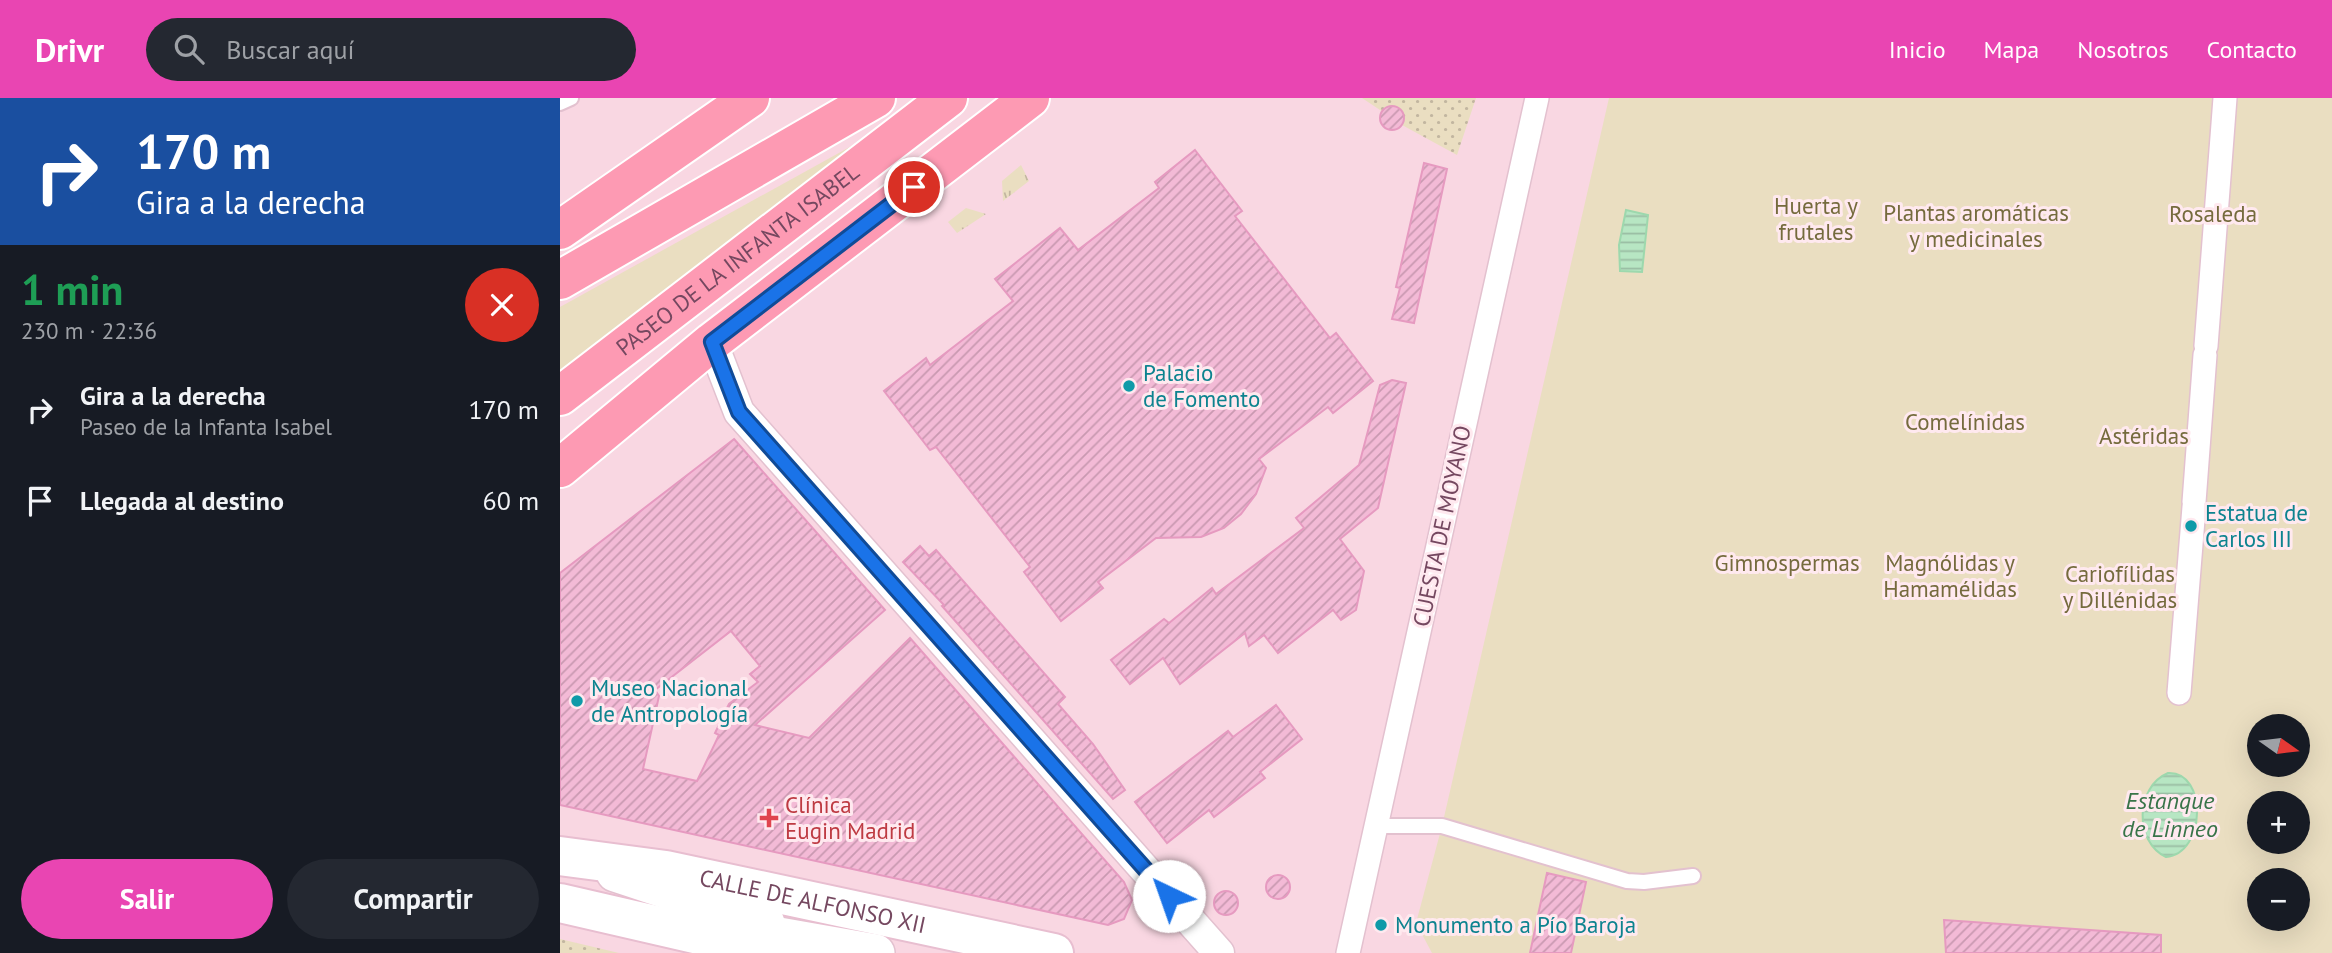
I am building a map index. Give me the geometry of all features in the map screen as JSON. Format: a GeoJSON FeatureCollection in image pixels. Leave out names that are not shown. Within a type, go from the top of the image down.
{"type":"FeatureCollection","features":[{"type":"Feature","properties":{"kind":"main road"},"geometry":{"type":"LineString","coordinates":[[560,230],[750,98]]}},
{"type":"Feature","properties":{"kind":"main road"},"geometry":{"type":"LineString","coordinates":[[560,280],[876,98]]}},
{"type":"Feature","properties":{"kind":"main road","name":"PASEO DE LA INFANTA ISABEL"},"geometry":{"type":"LineString","coordinates":[[560,396],[948,98]]}},
{"type":"Feature","properties":{"kind":"main road"},"geometry":{"type":"LineString","coordinates":[[560,468],[712,342],[1030,98]]}},
{"type":"Feature","properties":{"kind":"main road","name":"CALLE DE ALFONSO XII"},"geometry":{"type":"LineString","coordinates":[[565,858],[666,870],[1055,953]]}},
{"type":"Feature","properties":{"kind":"main road","name":"CALLE DE ALFONSO XII"},"geometry":{"type":"LineString","coordinates":[[560,903],[777,953]]}},
{"type":"Feature","properties":{"kind":"street","name":"CUESTA DE MOYANO"},"geometry":{"type":"LineString","coordinates":[[1348,953],[1537,98]]}},
{"type":"Feature","properties":{"kind":"street"},"geometry":{"type":"LineString","coordinates":[[2179,693],[2225,98]]}},
{"type":"Feature","properties":{"kind":"street"},"geometry":{"type":"LineString","coordinates":[[712,342],[739,412],[1219,953]]}},
{"type":"Feature","properties":{"kind":"street","name":"CALLE DE ALFONSO XII"},"geometry":{"type":"LineString","coordinates":[[565,858],[824,942]]}},
{"type":"Feature","properties":{"kind":"street","name":"CALLE DE ALFONSO XII"},"geometry":{"type":"LineString","coordinates":[[560,903],[824,942],[876,953]]}},
{"type":"Feature","properties":{"kind":"lane"},"geometry":{"type":"LineString","coordinates":[[560,103],[571,98]]}},
{"type":"Feature","properties":{"kind":"lane"},"geometry":{"type":"LineString","coordinates":[[1376,826],[1442,826],[1627,881],[1644,882],[1693,876]]}},
{"type":"Feature","properties":{"kind":"shaded area"},"geometry":{"type":"Polygon","coordinates":[[[560,98],[2332,98],[2332,953],[560,953],[560,98]]]}},
{"type":"Feature","properties":{"kind":"green space"},"geometry":{"type":"Polygon","coordinates":[[[1362,98],[1476,98],[1457,155],[1402,125],[1404,117],[1397,108],[1389,107],[1383,112],[1362,98]]]}},
{"type":"Feature","properties":{"kind":"green space"},"geometry":{"type":"Polygon","coordinates":[[[1609,98],[2332,98],[2332,953],[1432,953],[1416,923],[1442,826],[1609,98]]]}},
{"type":"Feature","properties":{"kind":"green space"},"geometry":{"type":"Polygon","coordinates":[[[893,123],[560,375],[560,307],[893,123]]]}},
{"type":"Feature","properties":{"kind":"green space"},"geometry":{"type":"Polygon","coordinates":[[[1021,165],[1029,181],[1003,201],[1002,181],[1021,165]]]}},
{"type":"Feature","properties":{"kind":"green space"},"geometry":{"type":"Polygon","coordinates":[[[966,208],[986,214],[957,233],[948,222],[966,208]]]}},
{"type":"Feature","properties":{"kind":"green space"},"geometry":{"type":"Polygon","coordinates":[[[560,939],[619,953],[560,953],[560,939]]]}},
{"type":"Feature","properties":{"kind":"water"},"geometry":{"type":"Polygon","coordinates":[[[1626,210],[1648,215],[1642,272],[1620,271],[1619,245],[1626,210]]]}},
{"type":"Feature","properties":{"kind":"water","name":"Estanque de Linneo"},"geometry":{"type":"Polygon","coordinates":[[[2168,773],[2181,776],[2190,785],[2197,813],[2195,829],[2189,842],[2179,852],[2166,857],[2148,840],[2143,815],[2149,790],[2157,780],[2168,773]]]}},
{"type":"Feature","properties":{"kind":"building"},"geometry":{"type":"Polygon","coordinates":[[[1392,106],[1400,110],[1404,118],[1400,126],[1392,130],[1384,126],[1380,118],[1384,110],[1392,106]]]}},
{"type":"Feature","properties":{"kind":"building","name":"Palacio de Fomento"},"geometry":{"type":"Polygon","coordinates":[[[1195,150],[1242,211],[1235,216],[1330,338],[1336,333],[1373,381],[1333,413],[1328,407],[1259,459],[1266,468],[1256,494],[1241,514],[1224,528],[1201,537],[1156,538],[1098,582],[1103,588],[1061,621],[1024,572],[1030,567],[936,447],[930,450],[884,391],[926,358],[930,365],[1013,301],[995,279],[1060,228],[1078,250],[1159,188],[1155,182],[1195,150]]]}},
{"type":"Feature","properties":{"kind":"building"},"geometry":{"type":"Polygon","coordinates":[[[1424,163],[1447,169],[1414,323],[1392,319],[1400,288],[1396,287],[1424,163]]]}},
{"type":"Feature","properties":{"kind":"building"},"geometry":{"type":"Polygon","coordinates":[[[1392,380],[1406,383],[1378,508],[1340,539],[1364,571],[1356,610],[1341,620],[1333,610],[1278,653],[1264,635],[1249,646],[1245,633],[1180,684],[1163,658],[1130,684],[1111,660],[1164,619],[1169,623],[1212,588],[1216,594],[1304,528],[1296,518],[1359,465],[1380,385],[1392,380]]]}},
{"type":"Feature","properties":{"kind":"building"},"geometry":{"type":"Polygon","coordinates":[[[734,439],[885,610],[755,725],[809,738],[910,638],[1124,882],[1132,900],[1124,919],[1108,925],[560,805],[560,573],[734,439]],[[731,631],[655,690],[659,696],[643,769],[697,781],[719,735],[715,733],[729,704],[758,682],[750,674],[760,666],[731,631]]]}},
{"type":"Feature","properties":{"kind":"building"},"geometry":{"type":"Polygon","coordinates":[[[920,546],[929,556],[936,550],[1065,697],[1058,704],[1093,744],[1125,790],[1113,799],[942,606],[944,605],[903,562],[920,546]]]}},
{"type":"Feature","properties":{"kind":"building"},"geometry":{"type":"Polygon","coordinates":[[[1276,705],[1302,739],[1260,772],[1265,778],[1214,817],[1209,810],[1167,843],[1135,802],[1228,731],[1233,737],[1276,705]]]}},
{"type":"Feature","properties":{"kind":"building"},"geometry":{"type":"Polygon","coordinates":[[[1547,873],[1586,882],[1571,953],[1530,953],[1547,873]]]}},
{"type":"Feature","properties":{"kind":"building"},"geometry":{"type":"Polygon","coordinates":[[[1278,875],[1286,879],[1290,887],[1286,895],[1278,899],[1270,895],[1266,887],[1270,879],[1278,875]]]}},
{"type":"Feature","properties":{"kind":"building"},"geometry":{"type":"Polygon","coordinates":[[[1226,891],[1237,898],[1238,903],[1231,914],[1226,915],[1215,908],[1214,903],[1221,892],[1226,891]]]}},
{"type":"Feature","properties":{"kind":"building"},"geometry":{"type":"Polygon","coordinates":[[[1944,920],[2161,935],[2161,953],[1946,953],[1944,920]]]}},
{"type":"Feature","properties":{"kind":"place","name":"Palacio de Fomento"},"geometry":{"type":"Point","coordinates":[1129,386]}},
{"type":"Feature","properties":{"kind":"place","name":"Estatua de Carlos III"},"geometry":{"type":"Point","coordinates":[2191,526]}},
{"type":"Feature","properties":{"kind":"place","name":"Museo Nacional de Antropología"},"geometry":{"type":"Point","coordinates":[577,701]}},
{"type":"Feature","properties":{"kind":"place","name":"Clínica Eugin Madrid"},"geometry":{"type":"Point","coordinates":[769,818]}},
{"type":"Feature","properties":{"kind":"place","name":"Monumento a Pío Baroja"},"geometry":{"type":"Point","coordinates":[1381,925]}},
{"type":"Feature","properties":{"kind":"route"},"geometry":{"type":"LineString","coordinates":[[914,187],[712,342],[739,412],[1169,896]]}},
{"type":"Feature","properties":{"kind":"park label","name":"Rosaleda"},"geometry":{"type":"Point","coordinates":[2213,214]}},
{"type":"Feature","properties":{"kind":"park label","name":"Huerta y frutales"},"geometry":{"type":"Point","coordinates":[1816,219]}},
{"type":"Feature","properties":{"kind":"park label","name":"Plantas aromáticas y medicinales"},"geometry":{"type":"Point","coordinates":[1976,226]}},
{"type":"Feature","properties":{"kind":"park label","name":"Comelínidas"},"geometry":{"type":"Point","coordinates":[1965,422]}},
{"type":"Feature","properties":{"kind":"park label","name":"Astéridas"},"geometry":{"type":"Point","coordinates":[2144,436]}},
{"type":"Feature","properties":{"kind":"park label","name":"Gimnospermas"},"geometry":{"type":"Point","coordinates":[1787,563]}},
{"type":"Feature","properties":{"kind":"park label","name":"Magnólidas y Hamamélidas"},"geometry":{"type":"Point","coordinates":[1950,576]}},
{"type":"Feature","properties":{"kind":"park label","name":"Cariofílidas y Dillénidas"},"geometry":{"type":"Point","coordinates":[2120,587]}}]}
